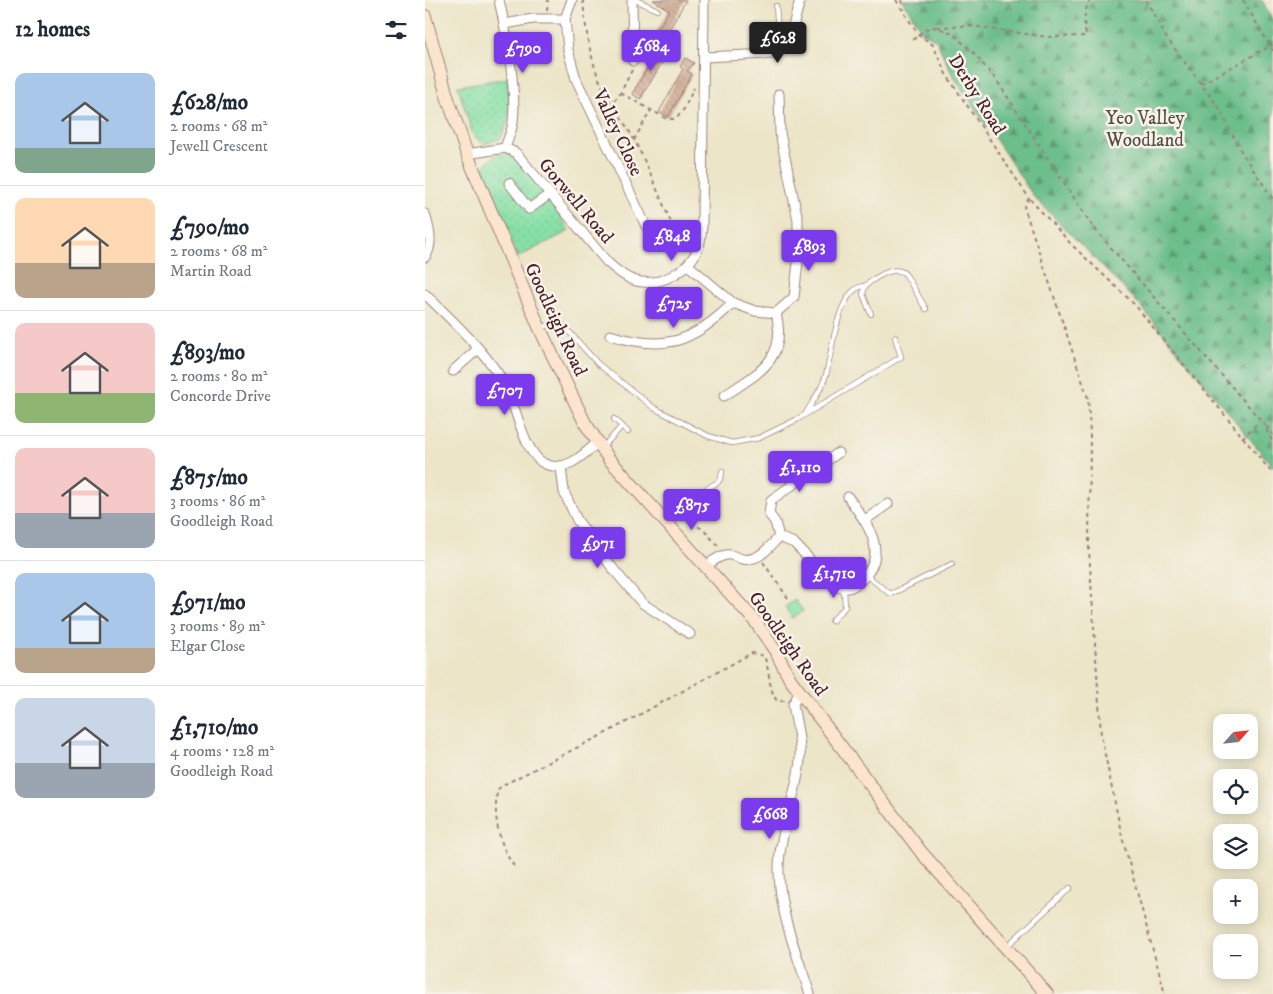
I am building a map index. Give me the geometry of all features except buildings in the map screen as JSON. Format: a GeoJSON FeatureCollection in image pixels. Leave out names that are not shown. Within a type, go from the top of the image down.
{"type":"FeatureCollection","features":[{"type":"Feature","properties":{"kind":"street"},"geometry":{"type":"LineString","coordinates":[[467,154],[505,148],[514,121],[505,24],[499,0]]}},
{"type":"Feature","properties":{"kind":"street","name":"Valley Close"},"geometry":{"type":"LineString","coordinates":[[572,0],[565,19],[568,50],[576,79],[646,226]]}},
{"type":"Feature","properties":{"kind":"street"},"geometry":{"type":"LineString","coordinates":[[632,0],[633,61]]}},
{"type":"Feature","properties":{"kind":"street"},"geometry":{"type":"LineString","coordinates":[[704,0],[702,227],[699,242],[688,265],[733,303],[755,311],[776,313],[794,297],[798,262],[798,220],[780,133],[779,94]]}},
{"type":"Feature","properties":{"kind":"street"},"geometry":{"type":"LineString","coordinates":[[704,57],[763,56],[772,54],[792,30],[800,0]]}},
{"type":"Feature","properties":{"kind":"street","name":"Goodleigh Road"},"geometry":{"type":"LineString","coordinates":[[425,16],[447,96],[467,154],[540,329],[585,423],[609,459],[755,621],[798,694],[921,852],[1047,994]]}},
{"type":"Feature","properties":{"kind":"street"},"geometry":{"type":"LineString","coordinates":[[505,24],[533,19],[565,19]]}},
{"type":"Feature","properties":{"kind":"street","name":"Gorwell Road"},"geometry":{"type":"LineString","coordinates":[[505,148],[516,153],[607,262],[620,274],[634,280],[647,282],[676,274],[688,265]]}},
{"type":"Feature","properties":{"kind":"street"},"geometry":{"type":"LineString","coordinates":[[509,183],[529,209],[550,194]]}},
{"type":"Feature","properties":{"kind":"street"},"geometry":{"type":"LineString","coordinates":[[425,214],[431,234],[428,254],[425,257]]}},
{"type":"Feature","properties":{"kind":"street"},"geometry":{"type":"LineString","coordinates":[[425,294],[478,349],[504,383],[535,455],[543,463],[561,467],[575,461],[600,445]]}},
{"type":"Feature","properties":{"kind":"street"},"geometry":{"type":"LineString","coordinates":[[610,335],[637,344],[672,342],[706,328],[733,303]]}},
{"type":"Feature","properties":{"kind":"street"},"geometry":{"type":"LineString","coordinates":[[724,396],[765,368],[777,351],[780,327],[776,313]]}},
{"type":"Feature","properties":{"kind":"street"},"geometry":{"type":"LineString","coordinates":[[453,371],[478,349]]}},
{"type":"Feature","properties":{"kind":"street"},"geometry":{"type":"LineString","coordinates":[[779,537],[775,522],[769,514],[771,500],[838,453]]}},
{"type":"Feature","properties":{"kind":"street"},"geometry":{"type":"LineString","coordinates":[[798,462],[806,475]]}},
{"type":"Feature","properties":{"kind":"street"},"geometry":{"type":"LineString","coordinates":[[561,467],[564,492],[577,520],[614,570],[642,603],[689,634]]}},
{"type":"Feature","properties":{"kind":"street"},"geometry":{"type":"LineString","coordinates":[[779,537],[794,543],[835,586],[844,589],[854,586],[867,575],[873,565],[874,550],[873,536],[865,520],[849,497]]}},
{"type":"Feature","properties":{"kind":"street"},"geometry":{"type":"LineString","coordinates":[[865,520],[887,504]]}},
{"type":"Feature","properties":{"kind":"street"},"geometry":{"type":"LineString","coordinates":[[706,566],[725,554],[744,559],[759,556],[779,537]]}},
{"type":"Feature","properties":{"kind":"street"},"geometry":{"type":"LineString","coordinates":[[798,694],[793,704],[801,752],[784,831],[779,873],[784,916],[810,994]]}},
{"type":"Feature","properties":{"kind":"lane"},"geometry":{"type":"LineString","coordinates":[[636,0],[657,10]]}},
{"type":"Feature","properties":{"kind":"lane"},"geometry":{"type":"LineString","coordinates":[[776,6],[777,32],[783,43]]}},
{"type":"Feature","properties":{"kind":"lane"},"geometry":{"type":"LineString","coordinates":[[805,415],[826,376],[845,302],[856,288],[865,286],[887,273],[899,269],[906,275],[926,309]]}},
{"type":"Feature","properties":{"kind":"lane"},"geometry":{"type":"LineString","coordinates":[[865,286],[863,294],[871,314]]}},
{"type":"Feature","properties":{"kind":"lane"},"geometry":{"type":"LineString","coordinates":[[540,329],[551,324],[563,325],[598,364],[654,408],[720,440],[740,443],[751,441],[805,415],[901,357],[895,338]]}},
{"type":"Feature","properties":{"kind":"lane"},"geometry":{"type":"LineString","coordinates":[[614,419],[628,432]]}},
{"type":"Feature","properties":{"kind":"lane"},"geometry":{"type":"LineString","coordinates":[[600,445],[610,442],[623,426]]}},
{"type":"Feature","properties":{"kind":"lane"},"geometry":{"type":"LineString","coordinates":[[665,520],[718,482],[722,471]]}},
{"type":"Feature","properties":{"kind":"lane"},"geometry":{"type":"LineString","coordinates":[[867,575],[889,594],[952,564]]}},
{"type":"Feature","properties":{"kind":"lane"},"geometry":{"type":"LineString","coordinates":[[832,621],[845,607],[844,589]]}},
{"type":"Feature","properties":{"kind":"lane"},"geometry":{"type":"LineString","coordinates":[[1006,947],[1070,888]]}},
{"type":"Feature","properties":{"kind":"path"},"geometry":{"type":"LineString","coordinates":[[583,0],[586,29],[597,74],[611,104],[634,140],[671,222],[669,227],[678,251],[699,242]]}},
{"type":"Feature","properties":{"kind":"path","name":"Derby Road"},"geometry":{"type":"LineString","coordinates":[[896,0],[918,34],[933,45],[946,74],[1029,198],[1072,245],[1135,305],[1273,474]]}},
{"type":"Feature","properties":{"kind":"path"},"geometry":{"type":"LineString","coordinates":[[902,0],[904,11]]}},
{"type":"Feature","properties":{"kind":"path"},"geometry":{"type":"LineString","coordinates":[[913,40],[925,29],[971,26],[1047,37],[1086,36],[1085,8],[1090,0]]}},
{"type":"Feature","properties":{"kind":"path"},"geometry":{"type":"LineString","coordinates":[[1146,0],[1166,37],[1219,108],[1242,153],[1273,199]]}},
{"type":"Feature","properties":{"kind":"path"},"geometry":{"type":"LineString","coordinates":[[1243,0],[1273,51]]}},
{"type":"Feature","properties":{"kind":"path"},"geometry":{"type":"LineString","coordinates":[[935,27],[952,33],[973,52],[997,81],[1093,227],[1273,435]]}},
{"type":"Feature","properties":{"kind":"path"},"geometry":{"type":"LineString","coordinates":[[1201,84],[1270,46]]}},
{"type":"Feature","properties":{"kind":"path"},"geometry":{"type":"LineString","coordinates":[[611,104],[632,73],[633,61]]}},
{"type":"Feature","properties":{"kind":"path"},"geometry":{"type":"LineString","coordinates":[[620,92],[667,119],[676,119],[704,74]]}},
{"type":"Feature","properties":{"kind":"path"},"geometry":{"type":"LineString","coordinates":[[634,140],[651,110]]}},
{"type":"Feature","properties":{"kind":"path"},"geometry":{"type":"LineString","coordinates":[[1029,198],[1024,205],[1088,398],[1090,432],[1089,550],[1101,734],[1122,837],[1165,994]]}},
{"type":"Feature","properties":{"kind":"path"},"geometry":{"type":"LineString","coordinates":[[1242,438],[1261,421]]}},
{"type":"Feature","properties":{"kind":"path"},"geometry":{"type":"LineString","coordinates":[[1264,424],[1273,444]]}},
{"type":"Feature","properties":{"kind":"path"},"geometry":{"type":"LineString","coordinates":[[665,520],[682,517],[698,525],[725,554]]}},
{"type":"Feature","properties":{"kind":"path"},"geometry":{"type":"LineString","coordinates":[[759,556],[790,601]]}},
{"type":"Feature","properties":{"kind":"path"},"geometry":{"type":"LineString","coordinates":[[514,866],[505,855],[498,823],[498,789],[505,784],[608,732],[751,653],[764,656],[768,665],[772,692],[777,701],[787,701],[798,694]]}},
{"type":"Feature","properties":{"kind":"green space","name":"Yeo Valley Woodland"},"geometry":{"type":"Polygon","coordinates":[[[902,0],[1262,0],[1273,21],[1273,467],[1139,304],[1034,197],[952,74],[936,40],[923,33],[902,0]]]}},
{"type":"Feature","properties":{"kind":"green space"},"geometry":{"type":"Polygon","coordinates":[[[508,78],[509,110],[504,132],[500,139],[484,144],[473,135],[458,86],[508,78]]]}},
{"type":"Feature","properties":{"kind":"green space"},"geometry":{"type":"Polygon","coordinates":[[[498,154],[510,155],[526,169],[569,231],[518,257],[483,176],[486,163],[498,154]]]}},
{"type":"Feature","properties":{"kind":"green space"},"geometry":{"type":"Polygon","coordinates":[[[795,600],[803,611],[792,618],[785,607],[795,600]]]}}]}
